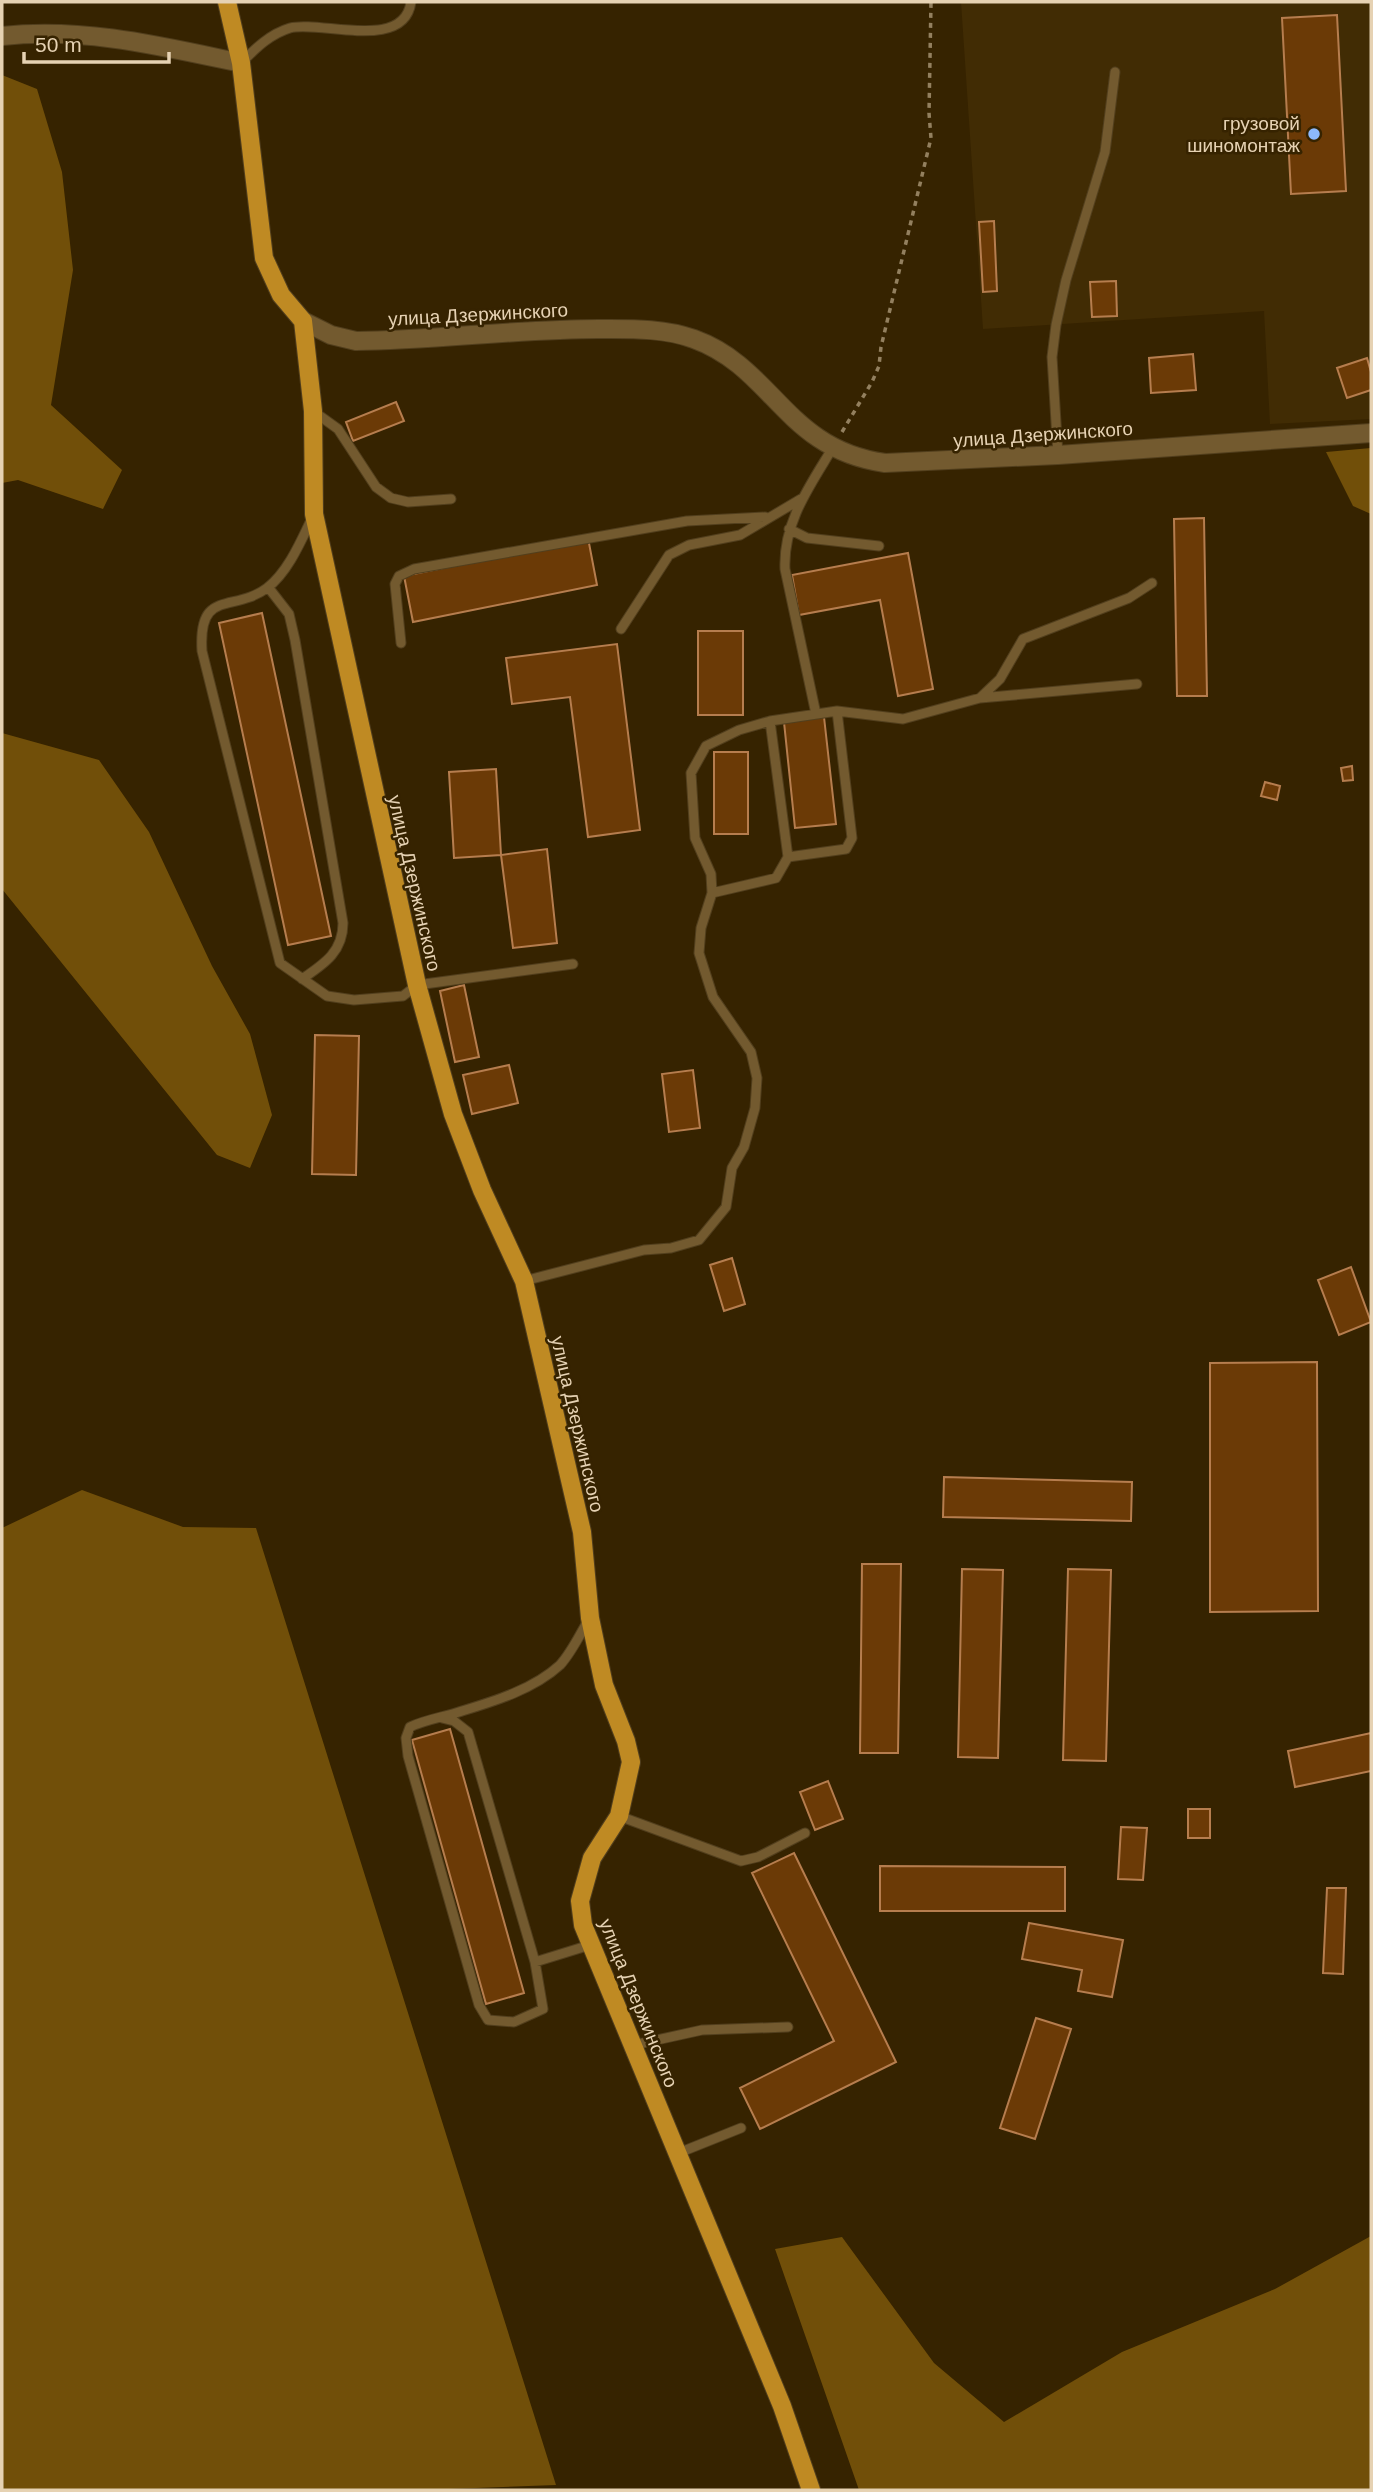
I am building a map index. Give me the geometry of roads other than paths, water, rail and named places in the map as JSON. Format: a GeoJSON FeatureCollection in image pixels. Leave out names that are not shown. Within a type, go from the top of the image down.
{"type":"FeatureCollection","features":[{"type":"Feature","properties":{"kind":"main road"},"geometry":{"type":"LineString","coordinates":[[227,2],[241,63],[264,258],[281,295],[303,321]]}},
{"type":"Feature","properties":{"kind":"main road","name":"улица Дзержинского"},"geometry":{"type":"LineString","coordinates":[[303,321],[313,411],[314,513],[417,985],[453,1114],[482,1190],[524,1280],[582,1532],[590,1618],[604,1685],[631,1762],[619,1816],[592,1858],[580,1901],[583,1925],[782,2406],[811,2490]]}},
{"type":"Feature","properties":{"kind":"street"},"geometry":{"type":"LineString","coordinates":[[2,36],[41,32],[133,40],[241,63]]}},
{"type":"Feature","properties":{"kind":"street","name":"улица Дзержинского"},"geometry":{"type":"LineString","coordinates":[[303,321],[331,335],[356,341],[584,329],[671,333],[712,346],[733,360],[791,418],[832,449],[863,460],[885,463],[1058,455],[1371,433]]}},
{"type":"Feature","properties":{"kind":"lane"},"geometry":{"type":"LineString","coordinates":[[241,63],[265,39],[292,27],[383,31],[398,22],[411,2]]}},
{"type":"Feature","properties":{"kind":"lane"},"geometry":{"type":"LineString","coordinates":[[1058,455],[1052,357],[1056,325],[1066,280],[1105,152],[1115,72]]}},
{"type":"Feature","properties":{"kind":"lane"},"geometry":{"type":"LineString","coordinates":[[313,411],[338,429],[376,487],[391,498],[408,502],[451,499]]}},
{"type":"Feature","properties":{"kind":"lane"},"geometry":{"type":"LineString","coordinates":[[816,714],[785,569],[784,544],[801,499],[832,449]]}},
{"type":"Feature","properties":{"kind":"lane"},"geometry":{"type":"LineString","coordinates":[[621,629],[669,555],[689,545],[740,535],[765,517],[801,499]]}},
{"type":"Feature","properties":{"kind":"lane"},"geometry":{"type":"LineString","coordinates":[[314,513],[296,550],[268,587],[222,604],[211,612],[201,626],[202,651],[274,948],[280,963],[327,996],[354,1000],[403,996],[417,985],[573,964]]}},
{"type":"Feature","properties":{"kind":"lane"},"geometry":{"type":"LineString","coordinates":[[401,643],[395,584],[399,576],[414,569],[687,520],[765,517]]}},
{"type":"Feature","properties":{"kind":"lane"},"geometry":{"type":"LineString","coordinates":[[789,529],[807,538],[879,546]]}},
{"type":"Feature","properties":{"kind":"lane"},"geometry":{"type":"LineString","coordinates":[[980,698],[1000,679],[1023,639],[1129,598],[1152,583]]}},
{"type":"Feature","properties":{"kind":"lane"},"geometry":{"type":"LineString","coordinates":[[268,587],[289,614],[295,640],[343,923],[340,947],[324,964],[302,979]]}},
{"type":"Feature","properties":{"kind":"lane"},"geometry":{"type":"LineString","coordinates":[[524,1280],[644,1250],[671,1248],[699,1240],[726,1207],[732,1168],[744,1147],[755,1108],[757,1078],[751,1052],[713,997],[699,953],[701,928],[712,893],[711,874],[695,838],[691,773],[706,746],[739,730],[771,721],[816,714],[837,711],[903,719],[980,698],[1137,684]]}},
{"type":"Feature","properties":{"kind":"lane"},"geometry":{"type":"LineString","coordinates":[[788,857],[846,849],[852,838],[837,711]]}},
{"type":"Feature","properties":{"kind":"lane"},"geometry":{"type":"LineString","coordinates":[[712,893],[776,878],[788,857],[771,721]]}},
{"type":"Feature","properties":{"kind":"lane"},"geometry":{"type":"LineString","coordinates":[[437,1717],[454,1721],[468,1732],[535,1962],[543,2009],[514,2022],[488,2020],[479,2005],[405,1738],[410,1727],[437,1717],[513,1693],[543,1677],[561,1664],[590,1618]]}},
{"type":"Feature","properties":{"kind":"lane"},"geometry":{"type":"LineString","coordinates":[[619,1816],[741,1861],[758,1857],[805,1833]]}},
{"type":"Feature","properties":{"kind":"lane"},"geometry":{"type":"LineString","coordinates":[[535,1962],[590,1945]]}},
{"type":"Feature","properties":{"kind":"lane"},"geometry":{"type":"LineString","coordinates":[[634,2045],[702,2030],[788,2027]]}},
{"type":"Feature","properties":{"kind":"lane"},"geometry":{"type":"LineString","coordinates":[[676,2154],[741,2128]]}},
{"type":"Feature","properties":{"kind":"place","name":"грузовой шиномонтаж"},"geometry":{"type":"Point","coordinates":[1314,134]}}]}
